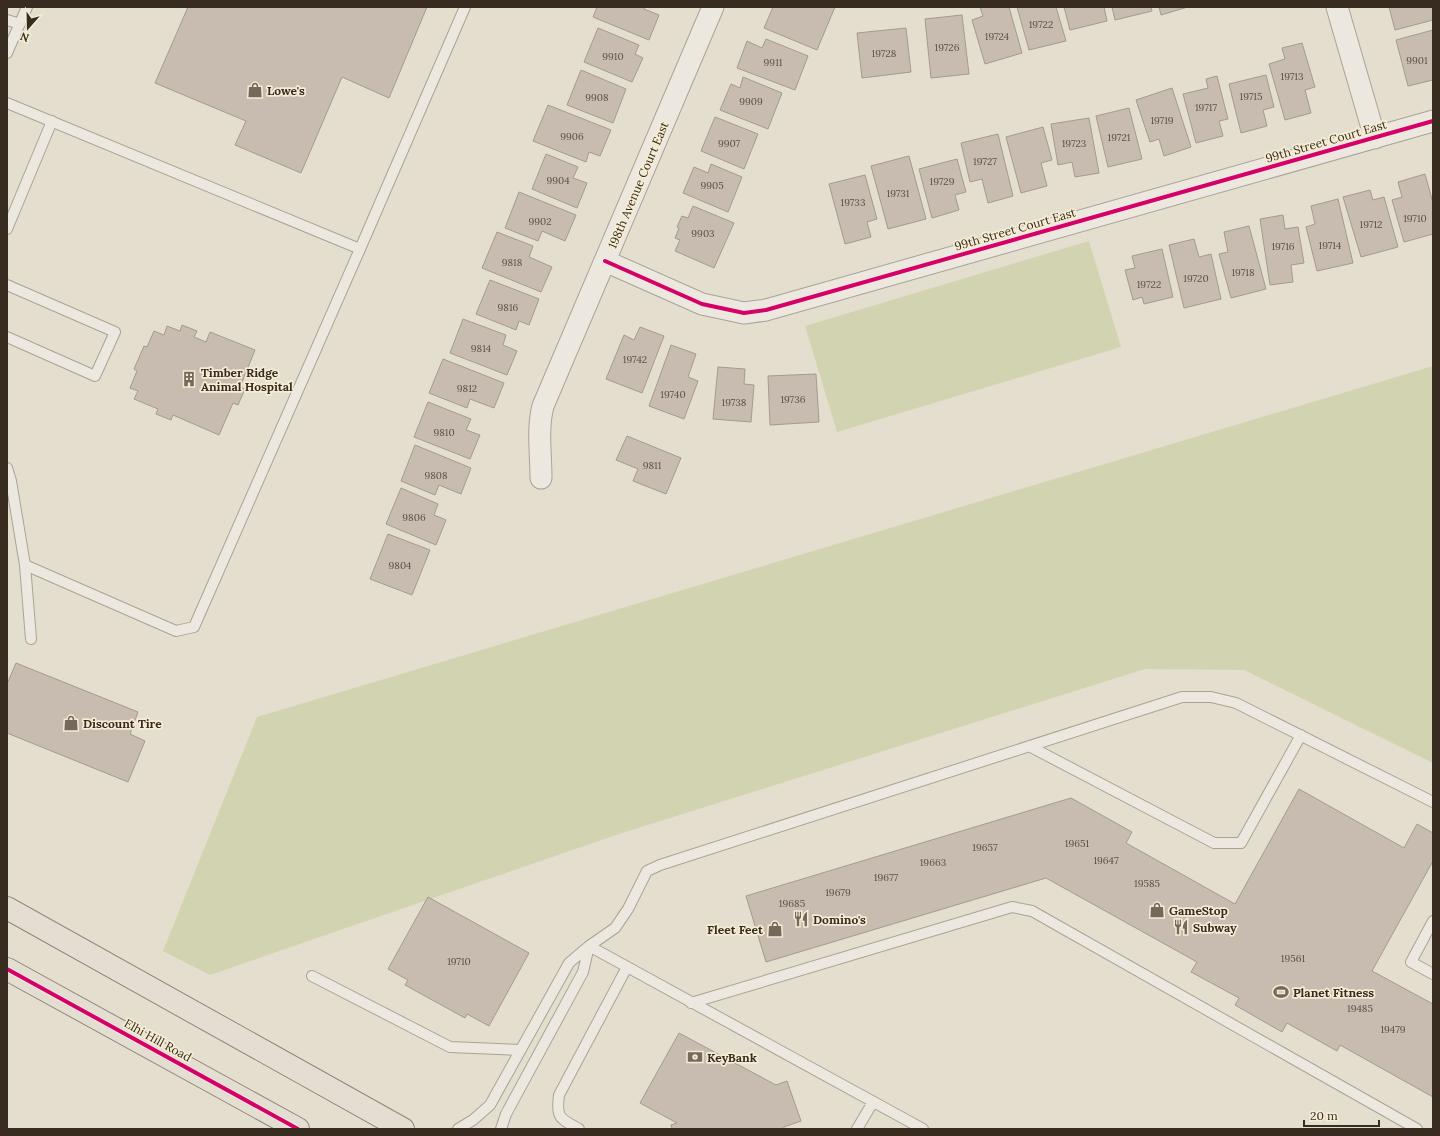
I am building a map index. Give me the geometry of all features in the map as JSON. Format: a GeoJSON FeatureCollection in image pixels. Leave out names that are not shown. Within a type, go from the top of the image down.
{"type":"FeatureCollection","features":[{"type":"Feature","properties":{"kind":"main road"},"geometry":{"type":"LineString","coordinates":[[11,908],[403,1129]]}},
{"type":"Feature","properties":{"kind":"main road","name":"Elhi Hill Road"},"geometry":{"type":"LineString","coordinates":[[7,969],[298,1129]]}},
{"type":"Feature","properties":{"kind":"street","name":"198th Avenue Court East"},"geometry":{"type":"LineString","coordinates":[[541,478],[540,417],[542,406],[713,7]]}},
{"type":"Feature","properties":{"kind":"street"},"geometry":{"type":"LineString","coordinates":[[1337,7],[1375,138]]}},
{"type":"Feature","properties":{"kind":"street","name":"99th Street Court East"},"geometry":{"type":"LineString","coordinates":[[605,261],[702,304],[744,313],[766,310],[1433,121]]}},
{"type":"Feature","properties":{"kind":"lane"},"geometry":{"type":"LineString","coordinates":[[7,53],[27,7]]}},
{"type":"Feature","properties":{"kind":"lane"},"geometry":{"type":"LineString","coordinates":[[25,565],[176,631],[194,627],[465,7]]}},
{"type":"Feature","properties":{"kind":"lane"},"geometry":{"type":"LineString","coordinates":[[7,20],[20,24]]}},
{"type":"Feature","properties":{"kind":"lane"},"geometry":{"type":"LineString","coordinates":[[7,102],[360,249]]}},
{"type":"Feature","properties":{"kind":"lane"},"geometry":{"type":"LineString","coordinates":[[7,229],[52,121]]}},
{"type":"Feature","properties":{"kind":"lane"},"geometry":{"type":"LineString","coordinates":[[7,285],[115,332],[95,376],[7,337]]}},
{"type":"Feature","properties":{"kind":"lane"},"geometry":{"type":"LineString","coordinates":[[7,468],[11,482],[25,565],[31,640]]}},
{"type":"Feature","properties":{"kind":"lane"},"geometry":{"type":"LineString","coordinates":[[458,1129],[473,1120],[490,1105],[569,963],[589,946],[615,928],[628,909],[648,871],[660,865],[1182,697],[1211,697],[1236,703],[1433,802]]}},
{"type":"Feature","properties":{"kind":"lane"},"geometry":{"type":"LineString","coordinates":[[1029,746],[1214,843],[1241,843],[1301,736]]}},
{"type":"Feature","properties":{"kind":"lane"},"geometry":{"type":"LineString","coordinates":[[691,1003],[1012,908],[1032,911],[1417,1129]]}},
{"type":"Feature","properties":{"kind":"lane"},"geometry":{"type":"LineString","coordinates":[[1433,922],[1411,962],[1433,974]]}},
{"type":"Feature","properties":{"kind":"lane"},"geometry":{"type":"LineString","coordinates":[[589,946],[922,1129]]}},
{"type":"Feature","properties":{"kind":"lane"},"geometry":{"type":"LineString","coordinates":[[501,1129],[506,1114],[582,972],[589,946]]}},
{"type":"Feature","properties":{"kind":"lane"},"geometry":{"type":"LineString","coordinates":[[579,1129],[561,1118],[557,1109],[559,1095],[627,967]]}},
{"type":"Feature","properties":{"kind":"lane"},"geometry":{"type":"LineString","coordinates":[[312,976],[450,1047],[520,1050]]}},
{"type":"Feature","properties":{"kind":"lane"},"geometry":{"type":"LineString","coordinates":[[857,1129],[873,1102]]}},
{"type":"Feature","properties":{"kind":"green space"},"geometry":{"type":"Polygon","coordinates":[[[1089,241],[1121,347],[837,432],[805,326],[1089,241]]]}},
{"type":"Feature","properties":{"kind":"green space"},"geometry":{"type":"Polygon","coordinates":[[[1433,366],[1433,763],[1244,670],[1145,669],[619,834],[210,975],[163,951],[257,717],[1433,366]]]}},
{"type":"Feature","properties":{"kind":"building","name":"Lowe's"},"geometry":{"type":"Polygon","coordinates":[[[188,7],[427,7],[389,98],[342,77],[301,173],[235,145],[246,121],[155,83],[188,7]]]}},
{"type":"Feature","properties":{"kind":"building"},"geometry":{"type":"Polygon","coordinates":[[[597,7],[645,7],[644,9],[659,15],[649,40],[593,17],[597,7]]]}},
{"type":"Feature","properties":{"kind":"building"},"geometry":{"type":"Polygon","coordinates":[[[773,7],[835,7],[817,50],[764,28],[773,7]]]}},
{"type":"Feature","properties":{"kind":"building"},"geometry":{"type":"Polygon","coordinates":[[[980,7],[1009,7],[1022,53],[985,64],[972,20],[983,16],[980,7]]]}},
{"type":"Feature","properties":{"kind":"building"},"geometry":{"type":"Polygon","coordinates":[[[1017,7],[1056,7],[1066,41],[1029,50],[1017,7]]]}},
{"type":"Feature","properties":{"kind":"building"},"geometry":{"type":"Polygon","coordinates":[[[1064,7],[1104,7],[1107,21],[1070,30],[1064,7]]]}},
{"type":"Feature","properties":{"kind":"building"},"geometry":{"type":"Polygon","coordinates":[[[1112,7],[1151,7],[1152,11],[1115,20],[1112,7]]]}},
{"type":"Feature","properties":{"kind":"building"},"geometry":{"type":"Polygon","coordinates":[[[1159,7],[1188,7],[1161,15],[1159,7]]]}},
{"type":"Feature","properties":{"kind":"building"},"geometry":{"type":"Polygon","coordinates":[[[1389,7],[1433,7],[1433,20],[1395,30],[1389,7]]]}},
{"type":"Feature","properties":{"kind":"building"},"geometry":{"type":"Polygon","coordinates":[[[962,15],[969,74],[931,78],[925,19],[962,15]]]}},
{"type":"Feature","properties":{"kind":"building"},"geometry":{"type":"Polygon","coordinates":[[[598,28],[639,45],[635,54],[643,58],[632,82],[584,62],[598,28]]]}},
{"type":"Feature","properties":{"kind":"building"},"geometry":{"type":"Polygon","coordinates":[[[906,28],[911,72],[862,78],[857,33],[906,28]]]}},
{"type":"Feature","properties":{"kind":"building"},"geometry":{"type":"Polygon","coordinates":[[[1433,30],[1433,80],[1408,86],[1396,40],[1433,30]]]}},
{"type":"Feature","properties":{"kind":"building"},"geometry":{"type":"Polygon","coordinates":[[[766,39],[808,56],[795,90],[737,68],[747,41],[762,48],[766,39]]]}},
{"type":"Feature","properties":{"kind":"building"},"geometry":{"type":"Polygon","coordinates":[[[1302,43],[1315,87],[1305,90],[1311,113],[1285,120],[1269,64],[1285,59],[1282,48],[1302,43]]]}},
{"type":"Feature","properties":{"kind":"building"},"geometry":{"type":"Polygon","coordinates":[[[581,70],[626,89],[613,123],[567,105],[581,70]]]}},
{"type":"Feature","properties":{"kind":"building"},"geometry":{"type":"Polygon","coordinates":[[[1266,75],[1274,107],[1263,110],[1267,126],[1241,133],[1229,84],[1266,75]]]}},
{"type":"Feature","properties":{"kind":"building"},"geometry":{"type":"Polygon","coordinates":[[[1217,76],[1228,119],[1219,121],[1223,136],[1196,143],[1183,94],[1208,88],[1206,79],[1217,76]]]}},
{"type":"Feature","properties":{"kind":"building"},"geometry":{"type":"Polygon","coordinates":[[[743,77],[782,93],[768,129],[720,110],[731,84],[740,88],[743,77]]]}},
{"type":"Feature","properties":{"kind":"building"},"geometry":{"type":"Polygon","coordinates":[[[1172,88],[1191,147],[1164,156],[1159,139],[1150,142],[1136,100],[1172,88]]]}},
{"type":"Feature","properties":{"kind":"building"},"geometry":{"type":"Polygon","coordinates":[[[548,105],[611,130],[600,156],[589,152],[586,162],[533,141],[548,105]]]}},
{"type":"Feature","properties":{"kind":"building"},"geometry":{"type":"Polygon","coordinates":[[[1129,108],[1142,159],[1108,167],[1096,116],[1129,108]]]}},
{"type":"Feature","properties":{"kind":"building"},"geometry":{"type":"Polygon","coordinates":[[[715,117],[758,134],[744,169],[701,151],[715,117]]]}},
{"type":"Feature","properties":{"kind":"building"},"geometry":{"type":"Polygon","coordinates":[[[1089,118],[1099,173],[1075,177],[1072,162],[1058,165],[1051,124],[1089,118]]]}},
{"type":"Feature","properties":{"kind":"building"},"geometry":{"type":"Polygon","coordinates":[[[1043,127],[1052,160],[1041,163],[1047,186],[1021,193],[1006,137],[1043,127]]]}},
{"type":"Feature","properties":{"kind":"building"},"geometry":{"type":"Polygon","coordinates":[[[998,134],[1013,196],[988,203],[982,179],[970,182],[961,143],[998,134]]]}},
{"type":"Feature","properties":{"kind":"building"},"geometry":{"type":"Polygon","coordinates":[[[546,154],[578,167],[573,178],[587,183],[577,208],[532,189],[546,154]]]}},
{"type":"Feature","properties":{"kind":"building"},"geometry":{"type":"Polygon","coordinates":[[[909,156],[926,219],[888,229],[871,166],[909,156]]]}},
{"type":"Feature","properties":{"kind":"building"},"geometry":{"type":"Polygon","coordinates":[[[957,159],[966,192],[955,195],[959,210],[932,218],[919,169],[957,159]]]}},
{"type":"Feature","properties":{"kind":"building"},"geometry":{"type":"Polygon","coordinates":[[[711,164],[742,177],[728,212],[683,193],[694,167],[708,173],[711,164]]]}},
{"type":"Feature","properties":{"kind":"building"},"geometry":{"type":"Polygon","coordinates":[[[1425,174],[1433,203],[1433,234],[1404,242],[1392,200],[1402,197],[1398,182],[1425,174]]]}},
{"type":"Feature","properties":{"kind":"building"},"geometry":{"type":"Polygon","coordinates":[[[865,175],[877,219],[867,222],[871,237],[845,244],[829,184],[865,175]]]}},
{"type":"Feature","properties":{"kind":"building"},"geometry":{"type":"Polygon","coordinates":[[[1370,190],[1373,200],[1384,197],[1398,247],[1361,257],[1343,197],[1370,190]]]}},
{"type":"Feature","properties":{"kind":"building"},"geometry":{"type":"Polygon","coordinates":[[[519,192],[576,215],[565,241],[542,231],[538,241],[505,228],[519,192]]]}},
{"type":"Feature","properties":{"kind":"building"},"geometry":{"type":"Polygon","coordinates":[[[1338,199],[1353,263],[1317,271],[1306,227],[1315,224],[1311,206],[1338,199]]]}},
{"type":"Feature","properties":{"kind":"building"},"geometry":{"type":"Polygon","coordinates":[[[693,206],[734,223],[714,268],[675,251],[680,240],[675,238],[679,228],[677,227],[682,216],[688,218],[693,206]]]}},
{"type":"Feature","properties":{"kind":"building"},"geometry":{"type":"Polygon","coordinates":[[[1283,215],[1285,229],[1298,227],[1304,263],[1291,265],[1293,282],[1270,285],[1260,219],[1283,215]]]}},
{"type":"Feature","properties":{"kind":"building"},"geometry":{"type":"Polygon","coordinates":[[[1249,226],[1266,289],[1231,298],[1219,254],[1228,252],[1224,232],[1249,226]]]}},
{"type":"Feature","properties":{"kind":"building"},"geometry":{"type":"Polygon","coordinates":[[[497,232],[533,246],[529,257],[552,267],[541,292],[482,268],[497,232]]]}},
{"type":"Feature","properties":{"kind":"building"},"geometry":{"type":"Polygon","coordinates":[[[1194,239],[1199,257],[1211,254],[1221,299],[1184,308],[1169,245],[1194,239]]]}},
{"type":"Feature","properties":{"kind":"building"},"geometry":{"type":"Polygon","coordinates":[[[1162,249],[1173,297],[1144,304],[1142,297],[1133,300],[1125,270],[1135,268],[1132,256],[1162,249]]]}},
{"type":"Feature","properties":{"kind":"building"},"geometry":{"type":"Polygon","coordinates":[[[490,280],[539,299],[529,325],[519,321],[516,330],[476,314],[490,280]]]}},
{"type":"Feature","properties":{"kind":"building"},"geometry":{"type":"Polygon","coordinates":[[[463,319],[506,335],[503,345],[517,351],[507,375],[450,353],[463,319]]]}},
{"type":"Feature","properties":{"kind":"building","name":"Timber Ridge Animal Hospital"},"geometry":{"type":"Polygon","coordinates":[[[182,325],[197,331],[194,337],[206,342],[210,332],[255,350],[240,387],[245,389],[238,405],[233,403],[219,435],[173,415],[171,420],[156,414],[158,409],[134,399],[138,391],[130,388],[137,371],[134,369],[144,346],[147,347],[154,331],[164,335],[167,326],[180,331],[182,325]]]}},
{"type":"Feature","properties":{"kind":"building"},"geometry":{"type":"Polygon","coordinates":[[[640,327],[664,336],[642,393],[606,379],[624,335],[634,340],[640,327]]]}},
{"type":"Feature","properties":{"kind":"building"},"geometry":{"type":"Polygon","coordinates":[[[671,345],[696,354],[688,377],[698,381],[684,419],[649,406],[671,345]]]}},
{"type":"Feature","properties":{"kind":"building"},"geometry":{"type":"Polygon","coordinates":[[[443,359],[504,383],[494,408],[470,399],[467,408],[429,393],[443,359]]]}},
{"type":"Feature","properties":{"kind":"building"},"geometry":{"type":"Polygon","coordinates":[[[718,367],[745,369],[744,384],[754,385],[751,422],[713,419],[718,367]]]}},
{"type":"Feature","properties":{"kind":"building"},"geometry":{"type":"Polygon","coordinates":[[[816,374],[819,422],[770,425],[768,376],[816,374]]]}},
{"type":"Feature","properties":{"kind":"building"},"geometry":{"type":"Polygon","coordinates":[[[428,402],[471,419],[466,430],[480,435],[470,459],[414,437],[428,402]]]}},
{"type":"Feature","properties":{"kind":"building"},"geometry":{"type":"Polygon","coordinates":[[[627,436],[681,458],[666,494],[633,481],[638,469],[616,460],[627,436]]]}},
{"type":"Feature","properties":{"kind":"building"},"geometry":{"type":"Polygon","coordinates":[[[415,445],[471,468],[461,494],[439,485],[435,495],[401,481],[415,445]]]}},
{"type":"Feature","properties":{"kind":"building"},"geometry":{"type":"Polygon","coordinates":[[[401,488],[438,504],[434,515],[446,520],[436,545],[386,524],[401,488]]]}},
{"type":"Feature","properties":{"kind":"building"},"geometry":{"type":"Polygon","coordinates":[[[388,534],[430,550],[412,595],[370,579],[388,534]]]}},
{"type":"Feature","properties":{"kind":"building","name":"Discount Tire"},"geometry":{"type":"Polygon","coordinates":[[[16,663],[138,712],[130,734],[145,741],[128,782],[7,733],[7,684],[16,663]]]}},
{"type":"Feature","properties":{"kind":"building"},"geometry":{"type":"Polygon","coordinates":[[[1299,789],[1404,848],[1417,824],[1433,833],[1433,861],[1372,971],[1433,1004],[1433,1097],[1340,1045],[1337,1051],[1287,1023],[1282,1032],[1235,1005],[1239,998],[1191,972],[1197,962],[1046,878],[766,962],[746,896],[1071,798],[1132,832],[1126,843],[1235,904],[1299,789]]]}},
{"type":"Feature","properties":{"kind":"building"},"geometry":{"type":"Polygon","coordinates":[[[428,897],[529,953],[489,1026],[467,1014],[465,1018],[405,985],[408,980],[388,969],[428,897]]]}},
{"type":"Feature","properties":{"kind":"building","name":"KeyBank"},"geometry":{"type":"Polygon","coordinates":[[[679,1033],[776,1085],[787,1081],[801,1121],[784,1127],[783,1129],[672,1129],[671,1125],[677,1123],[640,1103],[679,1033]]]}},
{"type":"Feature","properties":{"kind":"cycle path"},"geometry":{"type":"LineString","coordinates":[[605,261],[702,304],[744,313],[766,310],[1433,121]]}},
{"type":"Feature","properties":{"kind":"cycle path"},"geometry":{"type":"LineString","coordinates":[[7,969],[298,1129]]}},
{"type":"Feature","properties":{"kind":"place","name":"Lowe's"},"geometry":{"type":"Point","coordinates":[255,90]}},
{"type":"Feature","properties":{"kind":"place","name":"Timber Ridge Animal Hospital"},"geometry":{"type":"Point","coordinates":[189,379]}},
{"type":"Feature","properties":{"kind":"place","name":"Discount Tire"},"geometry":{"type":"Point","coordinates":[71,723]}},
{"type":"Feature","properties":{"kind":"place","name":"GameStop"},"geometry":{"type":"Point","coordinates":[1157,910]}},
{"type":"Feature","properties":{"kind":"place","name":"Domino's"},"geometry":{"type":"Point","coordinates":[801,919]}},
{"type":"Feature","properties":{"kind":"place","name":"Subway"},"geometry":{"type":"Point","coordinates":[1181,927]}},
{"type":"Feature","properties":{"kind":"place","name":"Fleet Feet"},"geometry":{"type":"Point","coordinates":[775,929]}},
{"type":"Feature","properties":{"kind":"place","name":"Planet Fitness"},"geometry":{"type":"Point","coordinates":[1281,992]}},
{"type":"Feature","properties":{"kind":"place","name":"KeyBank"},"geometry":{"type":"Point","coordinates":[695,1057]}}]}
